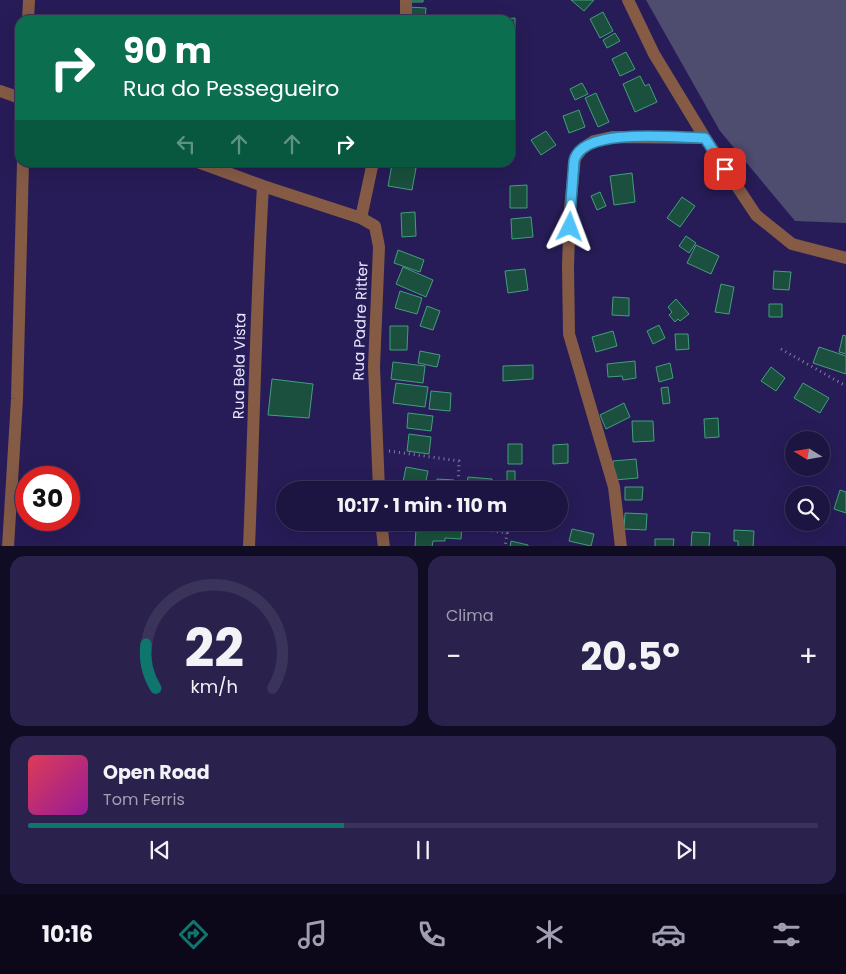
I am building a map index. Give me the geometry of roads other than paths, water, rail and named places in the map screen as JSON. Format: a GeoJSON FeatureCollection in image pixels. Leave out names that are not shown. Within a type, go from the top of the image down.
{"type":"FeatureCollection","features":[{"type":"Feature","properties":{"kind":"street"},"geometry":{"type":"LineString","coordinates":[[28,15],[29,0]]}},
{"type":"Feature","properties":{"kind":"street"},"geometry":{"type":"LineString","coordinates":[[406,0],[406,15]]}},
{"type":"Feature","properties":{"kind":"street"},"geometry":{"type":"LineString","coordinates":[[628,0],[654,54],[705,138],[756,215],[792,244],[846,258]]}},
{"type":"Feature","properties":{"kind":"street"},"geometry":{"type":"LineString","coordinates":[[0,91],[15,96]]}},
{"type":"Feature","properties":{"kind":"street"},"geometry":{"type":"LineString","coordinates":[[621,546],[614,487],[569,334],[568,266],[574,158],[582,149],[594,141],[612,137],[705,138]]}},
{"type":"Feature","properties":{"kind":"street"},"geometry":{"type":"LineString","coordinates":[[8,546],[17,400],[23,167]]}},
{"type":"Feature","properties":{"kind":"street"},"geometry":{"type":"LineString","coordinates":[[212,167],[362,218],[372,167]]}},
{"type":"Feature","properties":{"kind":"street","name":"Rua Bela Vista"},"geometry":{"type":"LineString","coordinates":[[249,546],[254,434],[256,302],[263,186]]}},
{"type":"Feature","properties":{"kind":"street","name":"Rua Padre Ritter"},"geometry":{"type":"LineString","coordinates":[[362,218],[375,226],[379,247],[374,367],[379,481]]}},
{"type":"Feature","properties":{"kind":"street"},"geometry":{"type":"LineString","coordinates":[[382,531],[384,546]]}}]}
